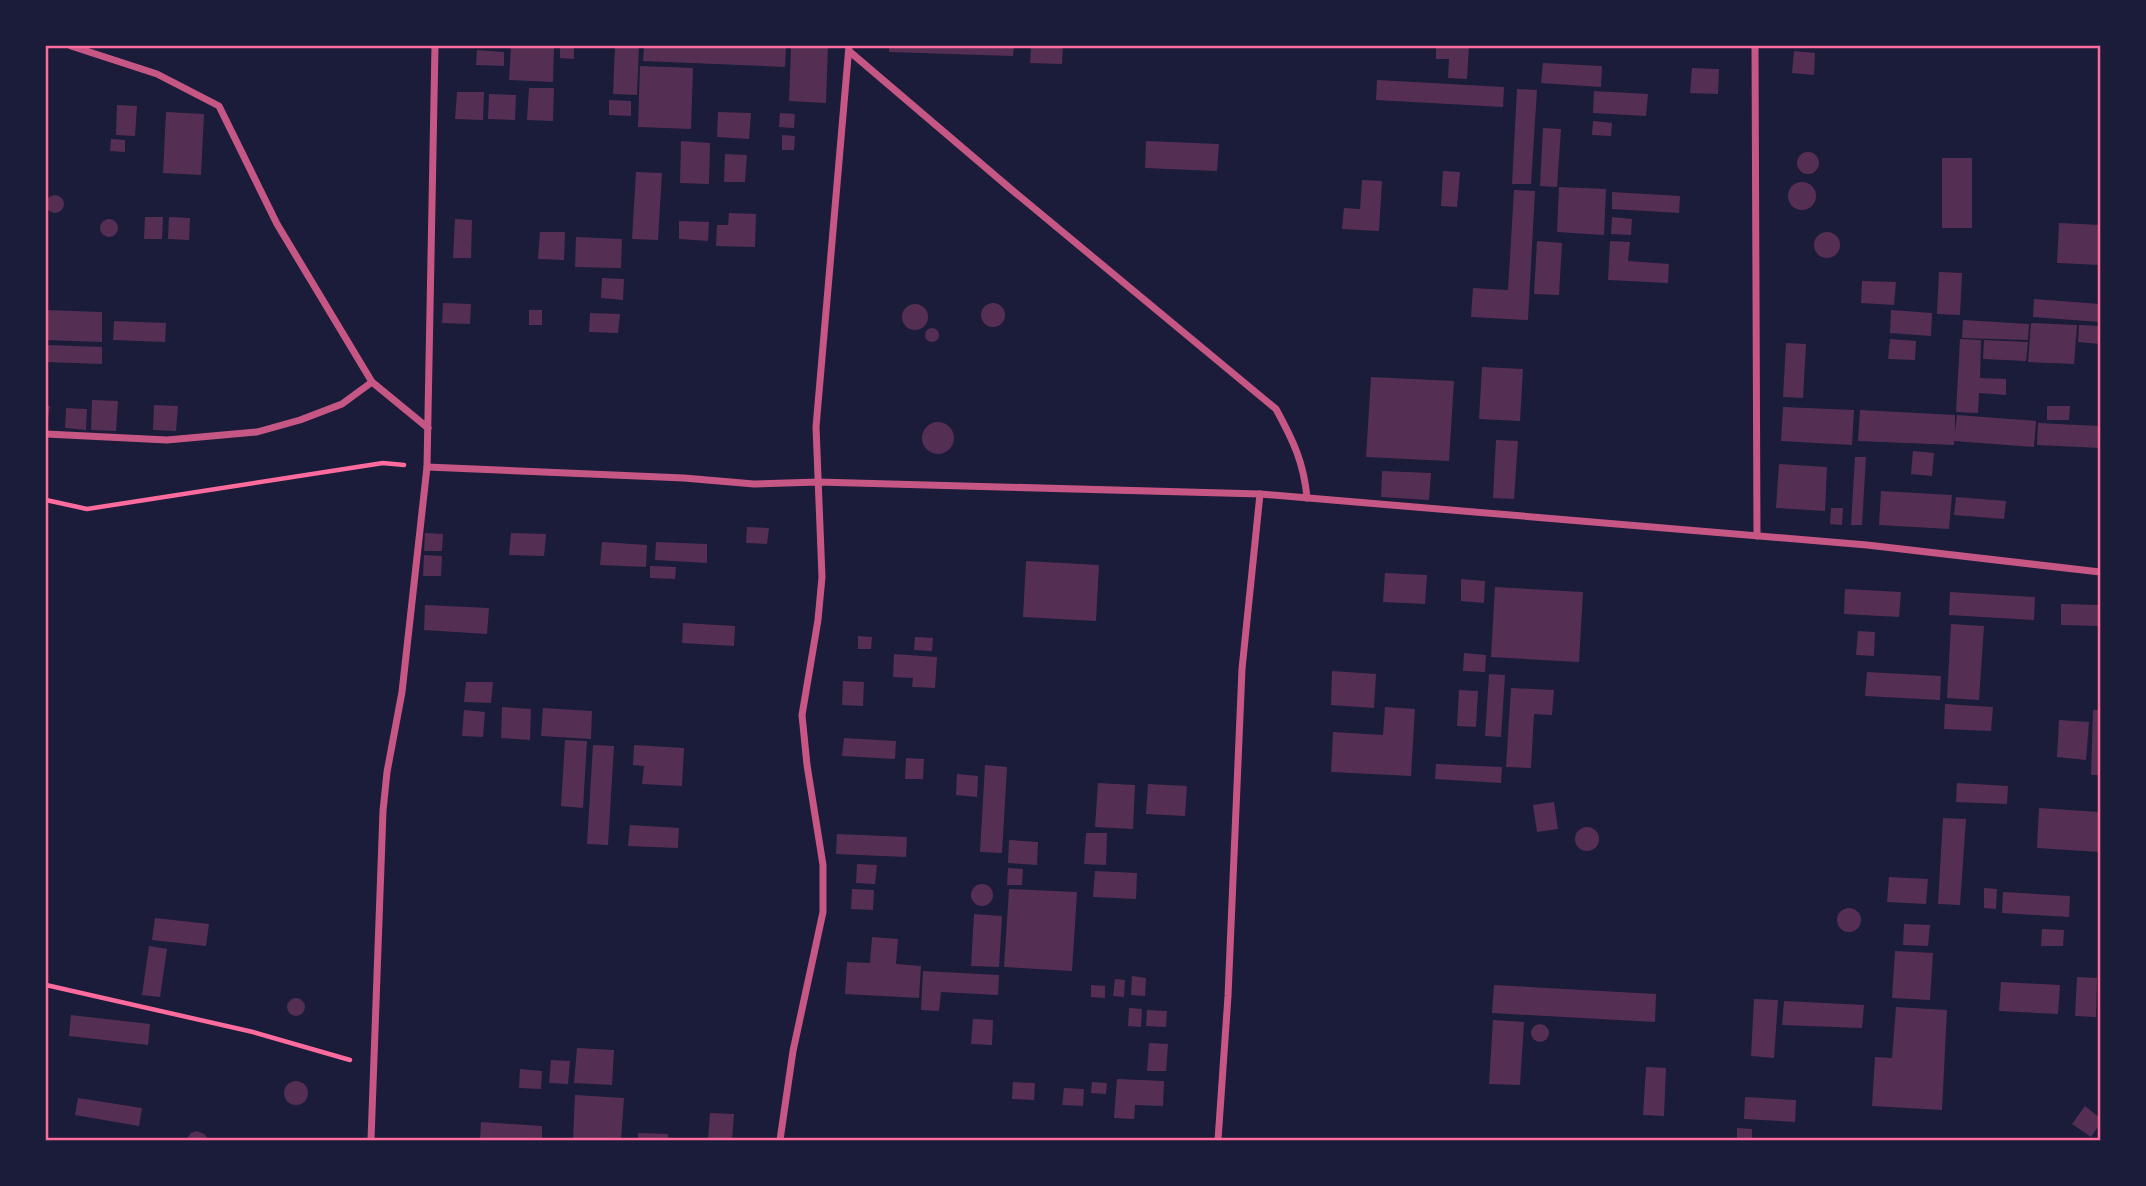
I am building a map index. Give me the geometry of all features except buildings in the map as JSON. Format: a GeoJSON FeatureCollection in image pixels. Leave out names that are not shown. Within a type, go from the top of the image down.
{"type":"FeatureCollection","features":[{"type":"Feature","properties":{"kind":"street"},"geometry":{"type":"LineString","coordinates":[[71,46],[157,74],[219,106],[277,224],[372,382],[428,428]]}},
{"type":"Feature","properties":{"kind":"street"},"geometry":{"type":"LineString","coordinates":[[371,1140],[383,811],[387,772],[402,692],[427,467],[435,46]]}},
{"type":"Feature","properties":{"kind":"street"},"geometry":{"type":"LineString","coordinates":[[1755,46],[1757,536]]}},
{"type":"Feature","properties":{"kind":"street"},"geometry":{"type":"LineString","coordinates":[[849,48],[1012,190],[1276,409],[1291,436],[1305,472],[1307,498]]}},
{"type":"Feature","properties":{"kind":"street"},"geometry":{"type":"LineString","coordinates":[[780,1140],[793,1051],[823,912],[823,865],[802,715],[818,620],[822,577],[816,427],[849,48]]}},
{"type":"Feature","properties":{"kind":"street"},"geometry":{"type":"LineString","coordinates":[[46,434],[167,440],[257,432],[342,404],[372,382]]}},
{"type":"Feature","properties":{"kind":"street"},"geometry":{"type":"LineString","coordinates":[[427,467],[684,478],[754,484],[818,482],[1260,494],[1867,545],[2101,572]]}},
{"type":"Feature","properties":{"kind":"street"},"geometry":{"type":"LineString","coordinates":[[1218,1140],[1228,996],[1242,669],[1260,494]]}},
{"type":"Feature","properties":{"kind":"path"},"geometry":{"type":"LineString","coordinates":[[46,500],[87,509],[383,463],[427,467]]}},
{"type":"Feature","properties":{"kind":"path"},"geometry":{"type":"LineString","coordinates":[[46,985],[253,1032],[374,1067]]}}]}
